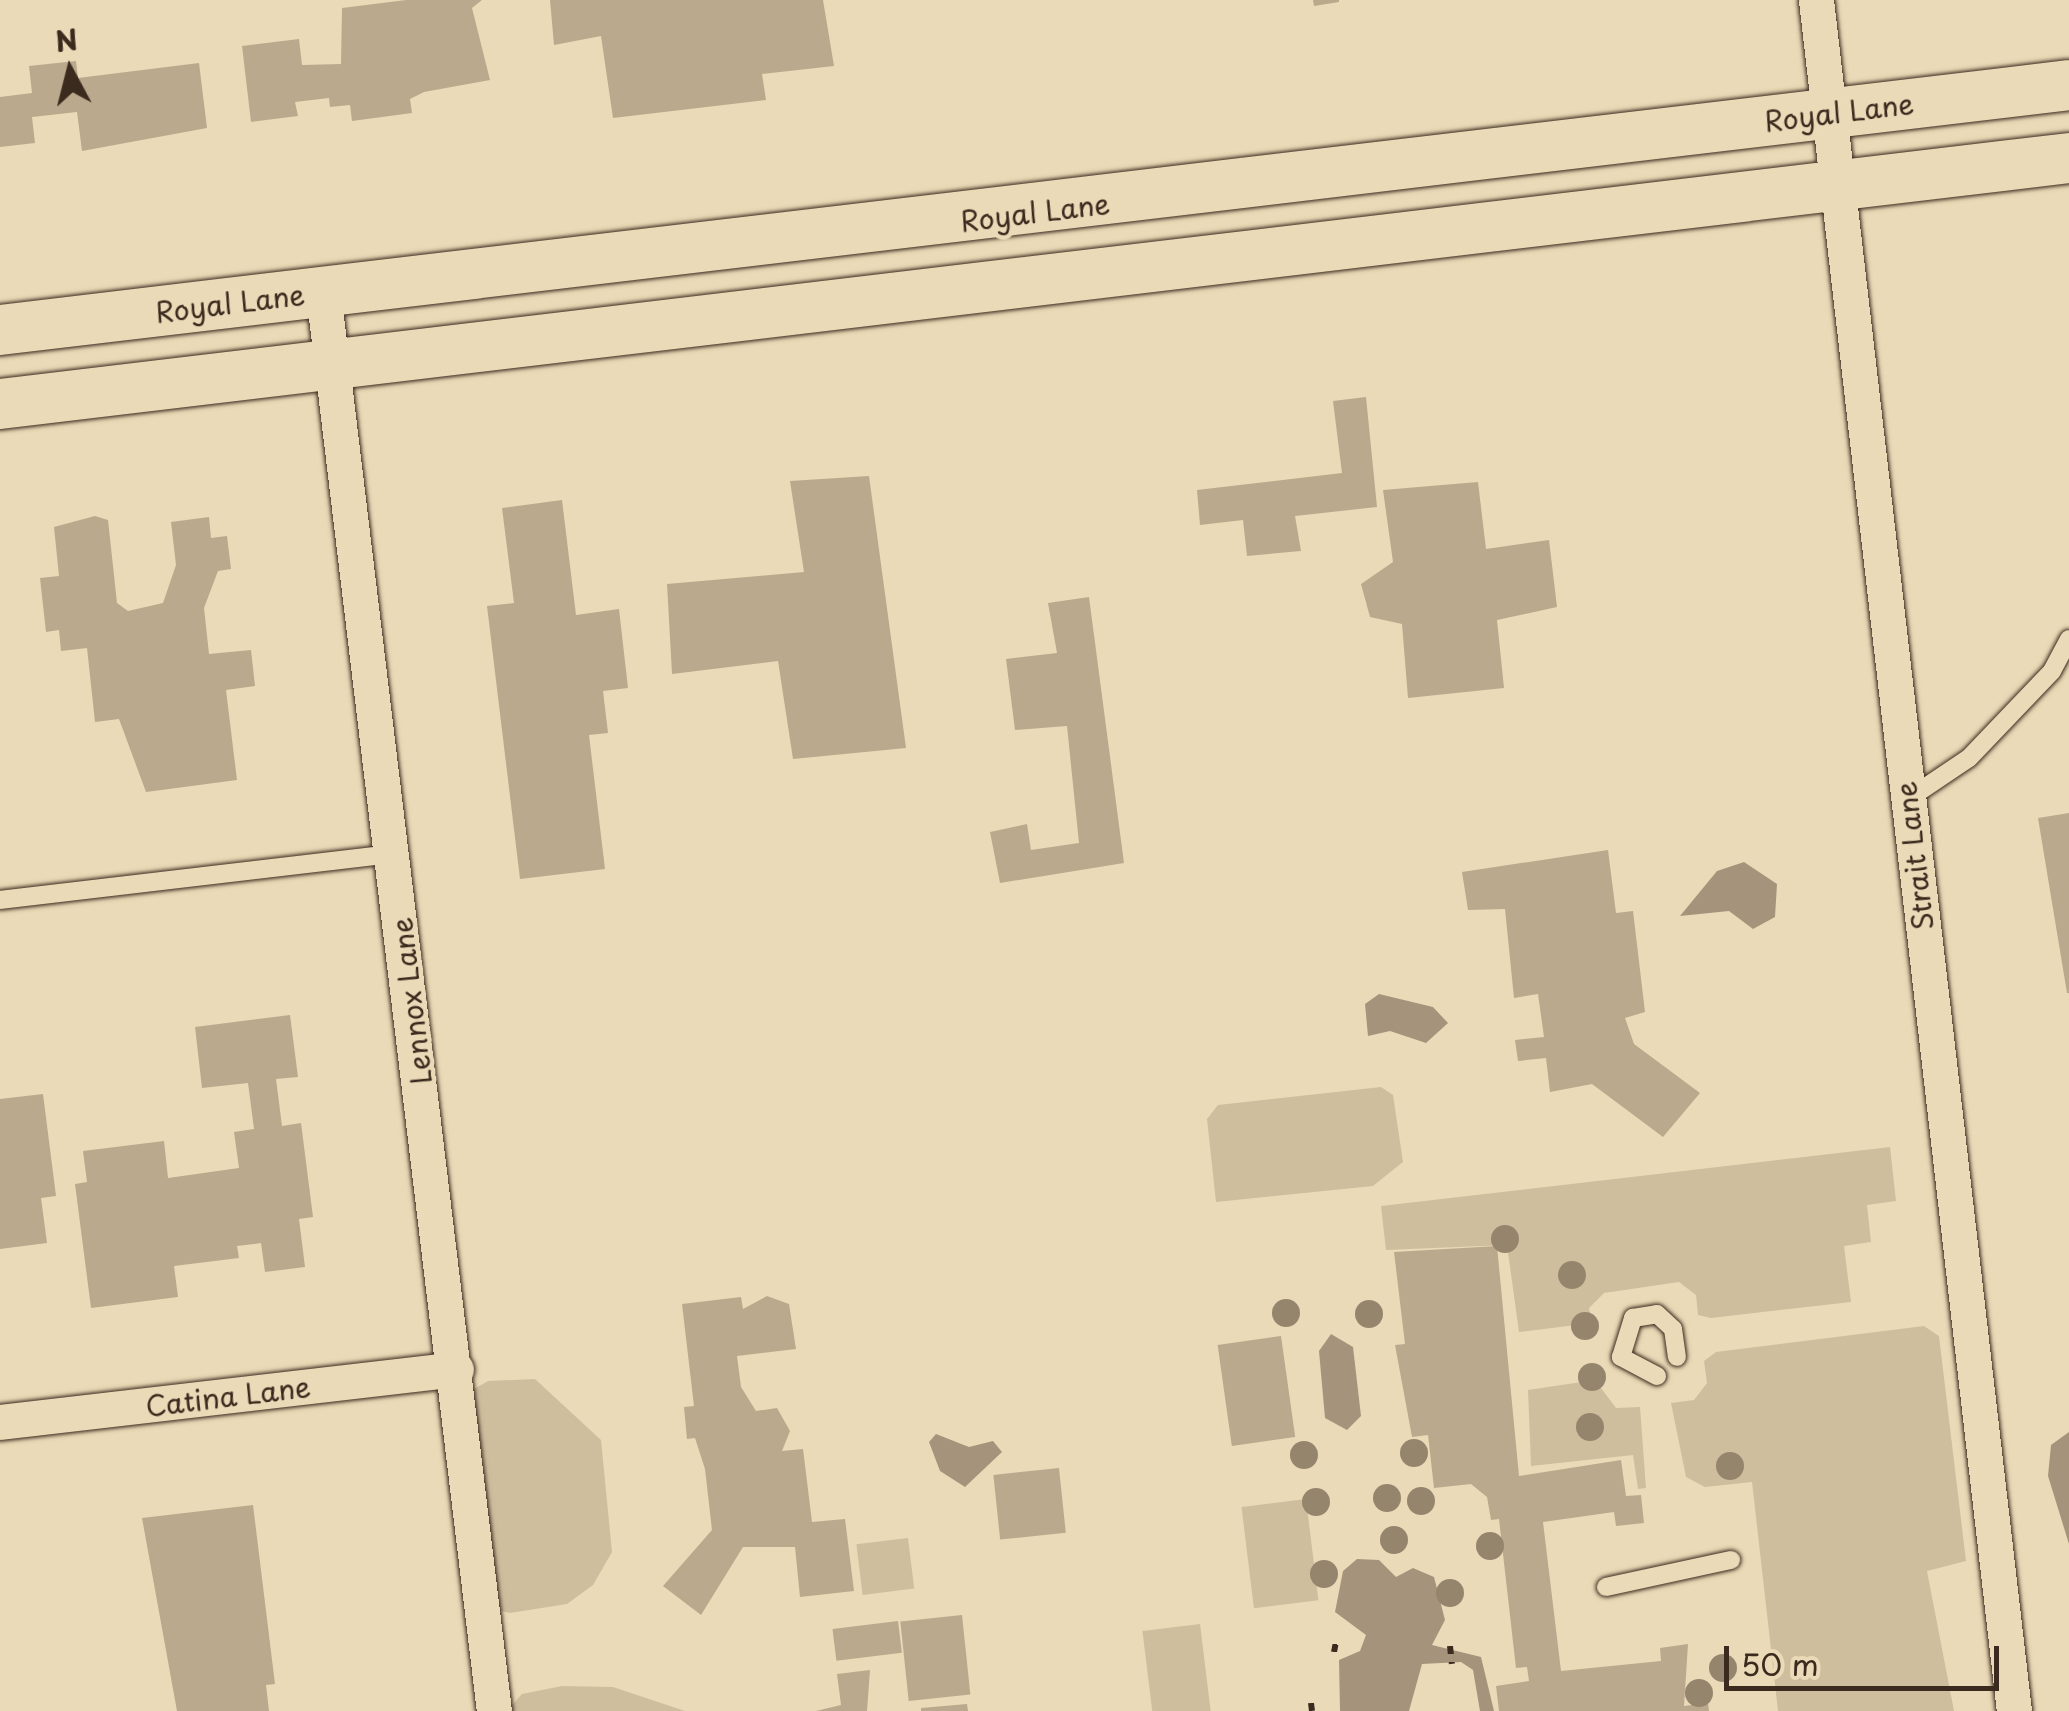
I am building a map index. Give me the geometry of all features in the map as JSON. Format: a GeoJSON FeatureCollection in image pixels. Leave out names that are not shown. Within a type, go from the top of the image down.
{"type":"FeatureCollection","features":[{"type":"Feature","properties":{"kind":"main road","name":"Royal Lane"},"geometry":{"type":"LineString","coordinates":[[0,330],[988,218],[2069,85]]}},
{"type":"Feature","properties":{"kind":"main road"},"geometry":{"type":"LineString","coordinates":[[0,404],[2069,158]]}},
{"type":"Feature","properties":{"kind":"main road"},"geometry":{"type":"LineString","coordinates":[[988,218],[996,288]]}},
{"type":"Feature","properties":{"kind":"street","name":"Strait Lane"},"geometry":{"type":"LineString","coordinates":[[1816,0],[2014,1711]]}},
{"type":"Feature","properties":{"kind":"street","name":"Lennox Lane"},"geometry":{"type":"LineString","coordinates":[[323,292],[456,1370],[494,1711]]}},
{"type":"Feature","properties":{"kind":"street","name":"Catina Lane"},"geometry":{"type":"LineString","coordinates":[[0,1422],[456,1370]]}},
{"type":"Feature","properties":{"kind":"lane"},"geometry":{"type":"LineString","coordinates":[[1907,799],[1969,758],[2052,672],[2069,639]]}},
{"type":"Feature","properties":{"kind":"lane"},"geometry":{"type":"LineString","coordinates":[[0,900],[393,854]]}},
{"type":"Feature","properties":{"kind":"lane"},"geometry":{"type":"LineString","coordinates":[[1657,1376],[1621,1357],[1633,1318],[1665,1322],[1677,1357]]}},
{"type":"Feature","properties":{"kind":"lane"},"geometry":{"type":"LineString","coordinates":[[1606,1587],[1731,1560]]}},
{"type":"Feature","properties":{"kind":"path"},"geometry":{"type":"LineString","coordinates":[[1334,1652],[1336,1642]]}},
{"type":"Feature","properties":{"kind":"path"},"geometry":{"type":"LineString","coordinates":[[1450,1646],[1452,1664]]}},
{"type":"Feature","properties":{"kind":"shaded area"},"geometry":{"type":"Polygon","coordinates":[[[1744,862],[1777,884],[1775,917],[1753,929],[1729,911],[1680,916],[1717,871],[1744,862]]]}},
{"type":"Feature","properties":{"kind":"shaded area"},"geometry":{"type":"Polygon","coordinates":[[[1379,994],[1433,1007],[1448,1023],[1426,1043],[1390,1031],[1368,1036],[1365,1004],[1379,994]]]}},
{"type":"Feature","properties":{"kind":"shaded area"},"geometry":{"type":"Polygon","coordinates":[[[1381,1087],[1393,1095],[1403,1162],[1373,1186],[1216,1202],[1207,1119],[1218,1105],[1381,1087]]]}},
{"type":"Feature","properties":{"kind":"shaded area"},"geometry":{"type":"Polygon","coordinates":[[[1890,1147],[1896,1201],[1867,1205],[1871,1242],[1844,1246],[1851,1302],[1711,1318],[1698,1315],[1696,1295],[1679,1282],[1604,1293],[1589,1308],[1592,1323],[1519,1332],[1507,1245],[1386,1250],[1381,1206],[1890,1147]]]}},
{"type":"Feature","properties":{"kind":"shaded area"},"geometry":{"type":"Polygon","coordinates":[[[1924,1326],[1939,1336],[1966,1561],[1927,1571],[1954,1711],[1778,1711],[1752,1482],[1705,1487],[1686,1477],[1671,1403],[1694,1400],[1707,1383],[1704,1361],[1716,1352],[1924,1326]]]}},
{"type":"Feature","properties":{"kind":"shaded area"},"geometry":{"type":"Polygon","coordinates":[[[1331,1334],[1353,1347],[1361,1416],[1347,1430],[1325,1418],[1319,1351],[1331,1334]]]}},
{"type":"Feature","properties":{"kind":"shaded area"},"geometry":{"type":"Polygon","coordinates":[[[535,1379],[601,1440],[612,1552],[593,1585],[567,1604],[510,1613],[493,1609],[469,1392],[488,1381],[535,1379]]]}},
{"type":"Feature","properties":{"kind":"shaded area"},"geometry":{"type":"Polygon","coordinates":[[[1595,1380],[1616,1408],[1640,1407],[1646,1488],[1638,1489],[1633,1455],[1531,1466],[1528,1390],[1595,1380]]]}},
{"type":"Feature","properties":{"kind":"shaded area"},"geometry":{"type":"Polygon","coordinates":[[[2069,1432],[2069,1544],[2048,1476],[2051,1445],[2069,1432]]]}},
{"type":"Feature","properties":{"kind":"shaded area"},"geometry":{"type":"Polygon","coordinates":[[[936,1434],[969,1447],[993,1441],[1002,1452],[965,1487],[940,1471],[929,1442],[936,1434]]]}},
{"type":"Feature","properties":{"kind":"shaded area"},"geometry":{"type":"Polygon","coordinates":[[[1306,1499],[1318,1600],[1254,1608],[1241,1507],[1306,1499]]]}},
{"type":"Feature","properties":{"kind":"shaded area"},"geometry":{"type":"Polygon","coordinates":[[[908,1538],[914,1589],[863,1595],[856,1544],[908,1538]]]}},
{"type":"Feature","properties":{"kind":"shaded area"},"geometry":{"type":"Polygon","coordinates":[[[1357,1559],[1379,1560],[1396,1577],[1413,1568],[1434,1577],[1445,1620],[1432,1645],[1481,1657],[1494,1711],[1480,1711],[1473,1670],[1461,1662],[1422,1664],[1409,1711],[1340,1711],[1339,1660],[1360,1651],[1366,1635],[1335,1612],[1343,1571],[1357,1559]]]}},
{"type":"Feature","properties":{"kind":"shaded area"},"geometry":{"type":"Polygon","coordinates":[[[1200,1624],[1211,1711],[1152,1711],[1142,1631],[1200,1624]]]}},
{"type":"Feature","properties":{"kind":"shaded area"},"geometry":{"type":"Polygon","coordinates":[[[562,1686],[613,1687],[685,1711],[507,1711],[522,1694],[562,1686]]]}},
{"type":"Feature","properties":{"kind":"building"},"geometry":{"type":"Polygon","coordinates":[[[406,0],[482,0],[472,8],[490,80],[424,92],[410,99],[412,113],[352,121],[350,105],[330,107],[329,98],[295,102],[298,116],[251,122],[242,46],[299,39],[302,65],[341,64],[342,8],[406,0]]]}},
{"type":"Feature","properties":{"kind":"building"},"geometry":{"type":"Polygon","coordinates":[[[550,0],[823,0],[834,66],[762,74],[766,100],[613,118],[601,36],[554,45],[550,0]]]}},
{"type":"Feature","properties":{"kind":"building"},"geometry":{"type":"Polygon","coordinates":[[[1313,0],[1339,0],[1339,2],[1314,6],[1313,0]]]}},
{"type":"Feature","properties":{"kind":"building"},"geometry":{"type":"Polygon","coordinates":[[[76,61],[78,78],[199,63],[207,128],[82,151],[77,112],[32,117],[35,143],[0,147],[0,97],[32,93],[29,66],[76,61]]]}},
{"type":"Feature","properties":{"kind":"building"},"geometry":{"type":"Polygon","coordinates":[[[1366,397],[1377,507],[1295,516],[1301,551],[1247,556],[1243,520],[1200,525],[1197,490],[1342,473],[1333,401],[1366,397]]]}},
{"type":"Feature","properties":{"kind":"building"},"geometry":{"type":"Polygon","coordinates":[[[869,476],[906,748],[793,759],[778,661],[672,674],[667,584],[804,572],[790,481],[869,476]]]}},
{"type":"Feature","properties":{"kind":"building"},"geometry":{"type":"Polygon","coordinates":[[[1478,482],[1486,549],[1549,540],[1557,607],[1497,620],[1504,688],[1408,698],[1402,624],[1370,617],[1361,584],[1393,562],[1383,490],[1478,482]]]}},
{"type":"Feature","properties":{"kind":"building"},"geometry":{"type":"Polygon","coordinates":[[[562,500],[576,615],[619,609],[628,688],[603,691],[608,733],[589,735],[605,869],[520,879],[487,606],[514,603],[502,508],[562,500]]]}},
{"type":"Feature","properties":{"kind":"building"},"geometry":{"type":"Polygon","coordinates":[[[95,516],[108,520],[117,603],[128,611],[163,603],[176,565],[171,522],[209,517],[211,538],[227,536],[231,569],[218,571],[204,608],[209,654],[251,650],[255,686],[226,690],[237,780],[146,792],[119,719],[95,722],[87,648],[61,651],[59,630],[46,632],[40,578],[59,576],[54,527],[95,516]]]}},
{"type":"Feature","properties":{"kind":"building"},"geometry":{"type":"Polygon","coordinates":[[[1089,597],[1124,863],[1000,883],[990,832],[1027,824],[1031,850],[1079,843],[1067,726],[1015,730],[1006,659],[1057,653],[1048,603],[1089,597]]]}},
{"type":"Feature","properties":{"kind":"building"},"geometry":{"type":"Polygon","coordinates":[[[2069,813],[2069,993],[2067,993],[2038,818],[2069,813]]]}},
{"type":"Feature","properties":{"kind":"building"},"geometry":{"type":"Polygon","coordinates":[[[1608,850],[1616,913],[1633,911],[1645,1012],[1625,1018],[1634,1044],[1700,1093],[1663,1137],[1592,1084],[1550,1092],[1546,1058],[1518,1061],[1515,1040],[1544,1037],[1538,994],[1514,998],[1505,909],[1468,910],[1462,872],[1608,850]]]}},
{"type":"Feature","properties":{"kind":"building"},"geometry":{"type":"Polygon","coordinates":[[[290,1015],[298,1077],[276,1079],[282,1126],[301,1123],[313,1217],[299,1219],[305,1267],[265,1272],[261,1243],[237,1246],[239,1258],[174,1266],[178,1297],[91,1308],[75,1184],[87,1182],[83,1151],[164,1141],[168,1178],[239,1168],[234,1132],[254,1129],[248,1083],[202,1088],[195,1027],[290,1015]]]}},
{"type":"Feature","properties":{"kind":"building"},"geometry":{"type":"Polygon","coordinates":[[[43,1094],[56,1196],[41,1198],[47,1243],[0,1249],[0,1099],[43,1094]]]}},
{"type":"Feature","properties":{"kind":"building"},"geometry":{"type":"Polygon","coordinates":[[[1497,1246],[1519,1476],[1621,1460],[1626,1496],[1641,1495],[1644,1523],[1616,1526],[1614,1512],[1543,1522],[1561,1671],[1661,1661],[1660,1648],[1688,1644],[1684,1706],[1708,1703],[1709,1711],[1499,1711],[1496,1686],[1529,1681],[1527,1667],[1516,1668],[1499,1519],[1491,1520],[1487,1497],[1471,1484],[1434,1488],[1428,1435],[1412,1437],[1395,1345],[1405,1344],[1394,1252],[1497,1246]]]}},
{"type":"Feature","properties":{"kind":"building"},"geometry":{"type":"Polygon","coordinates":[[[767,1296],[789,1304],[796,1349],[737,1356],[741,1387],[756,1411],[777,1408],[790,1431],[782,1451],[803,1449],[812,1522],[845,1519],[854,1591],[800,1597],[795,1547],[743,1547],[701,1615],[663,1586],[712,1530],[705,1469],[695,1438],[687,1439],[684,1407],[694,1406],[682,1304],[741,1297],[743,1309],[767,1296]]]}},
{"type":"Feature","properties":{"kind":"building"},"geometry":{"type":"Polygon","coordinates":[[[1281,1336],[1295,1437],[1232,1446],[1218,1345],[1281,1336]]]}},
{"type":"Feature","properties":{"kind":"building"},"geometry":{"type":"Polygon","coordinates":[[[1059,1468],[1066,1533],[1000,1540],[993,1475],[1059,1468]]]}},
{"type":"Feature","properties":{"kind":"building"},"geometry":{"type":"Polygon","coordinates":[[[253,1505],[275,1684],[266,1685],[269,1711],[177,1711],[142,1518],[253,1505]]]}},
{"type":"Feature","properties":{"kind":"building"},"geometry":{"type":"Polygon","coordinates":[[[962,1615],[970,1695],[909,1701],[900,1621],[962,1615]]]}},
{"type":"Feature","properties":{"kind":"building"},"geometry":{"type":"Polygon","coordinates":[[[898,1621],[902,1653],[836,1661],[832,1629],[898,1621]]]}},
{"type":"Feature","properties":{"kind":"building"},"geometry":{"type":"Polygon","coordinates":[[[870,1670],[867,1711],[816,1711],[841,1705],[837,1674],[870,1670]]]}},
{"type":"Feature","properties":{"kind":"building"},"geometry":{"type":"Polygon","coordinates":[[[967,1704],[968,1711],[921,1711],[921,1708],[967,1704]]]}}]}
